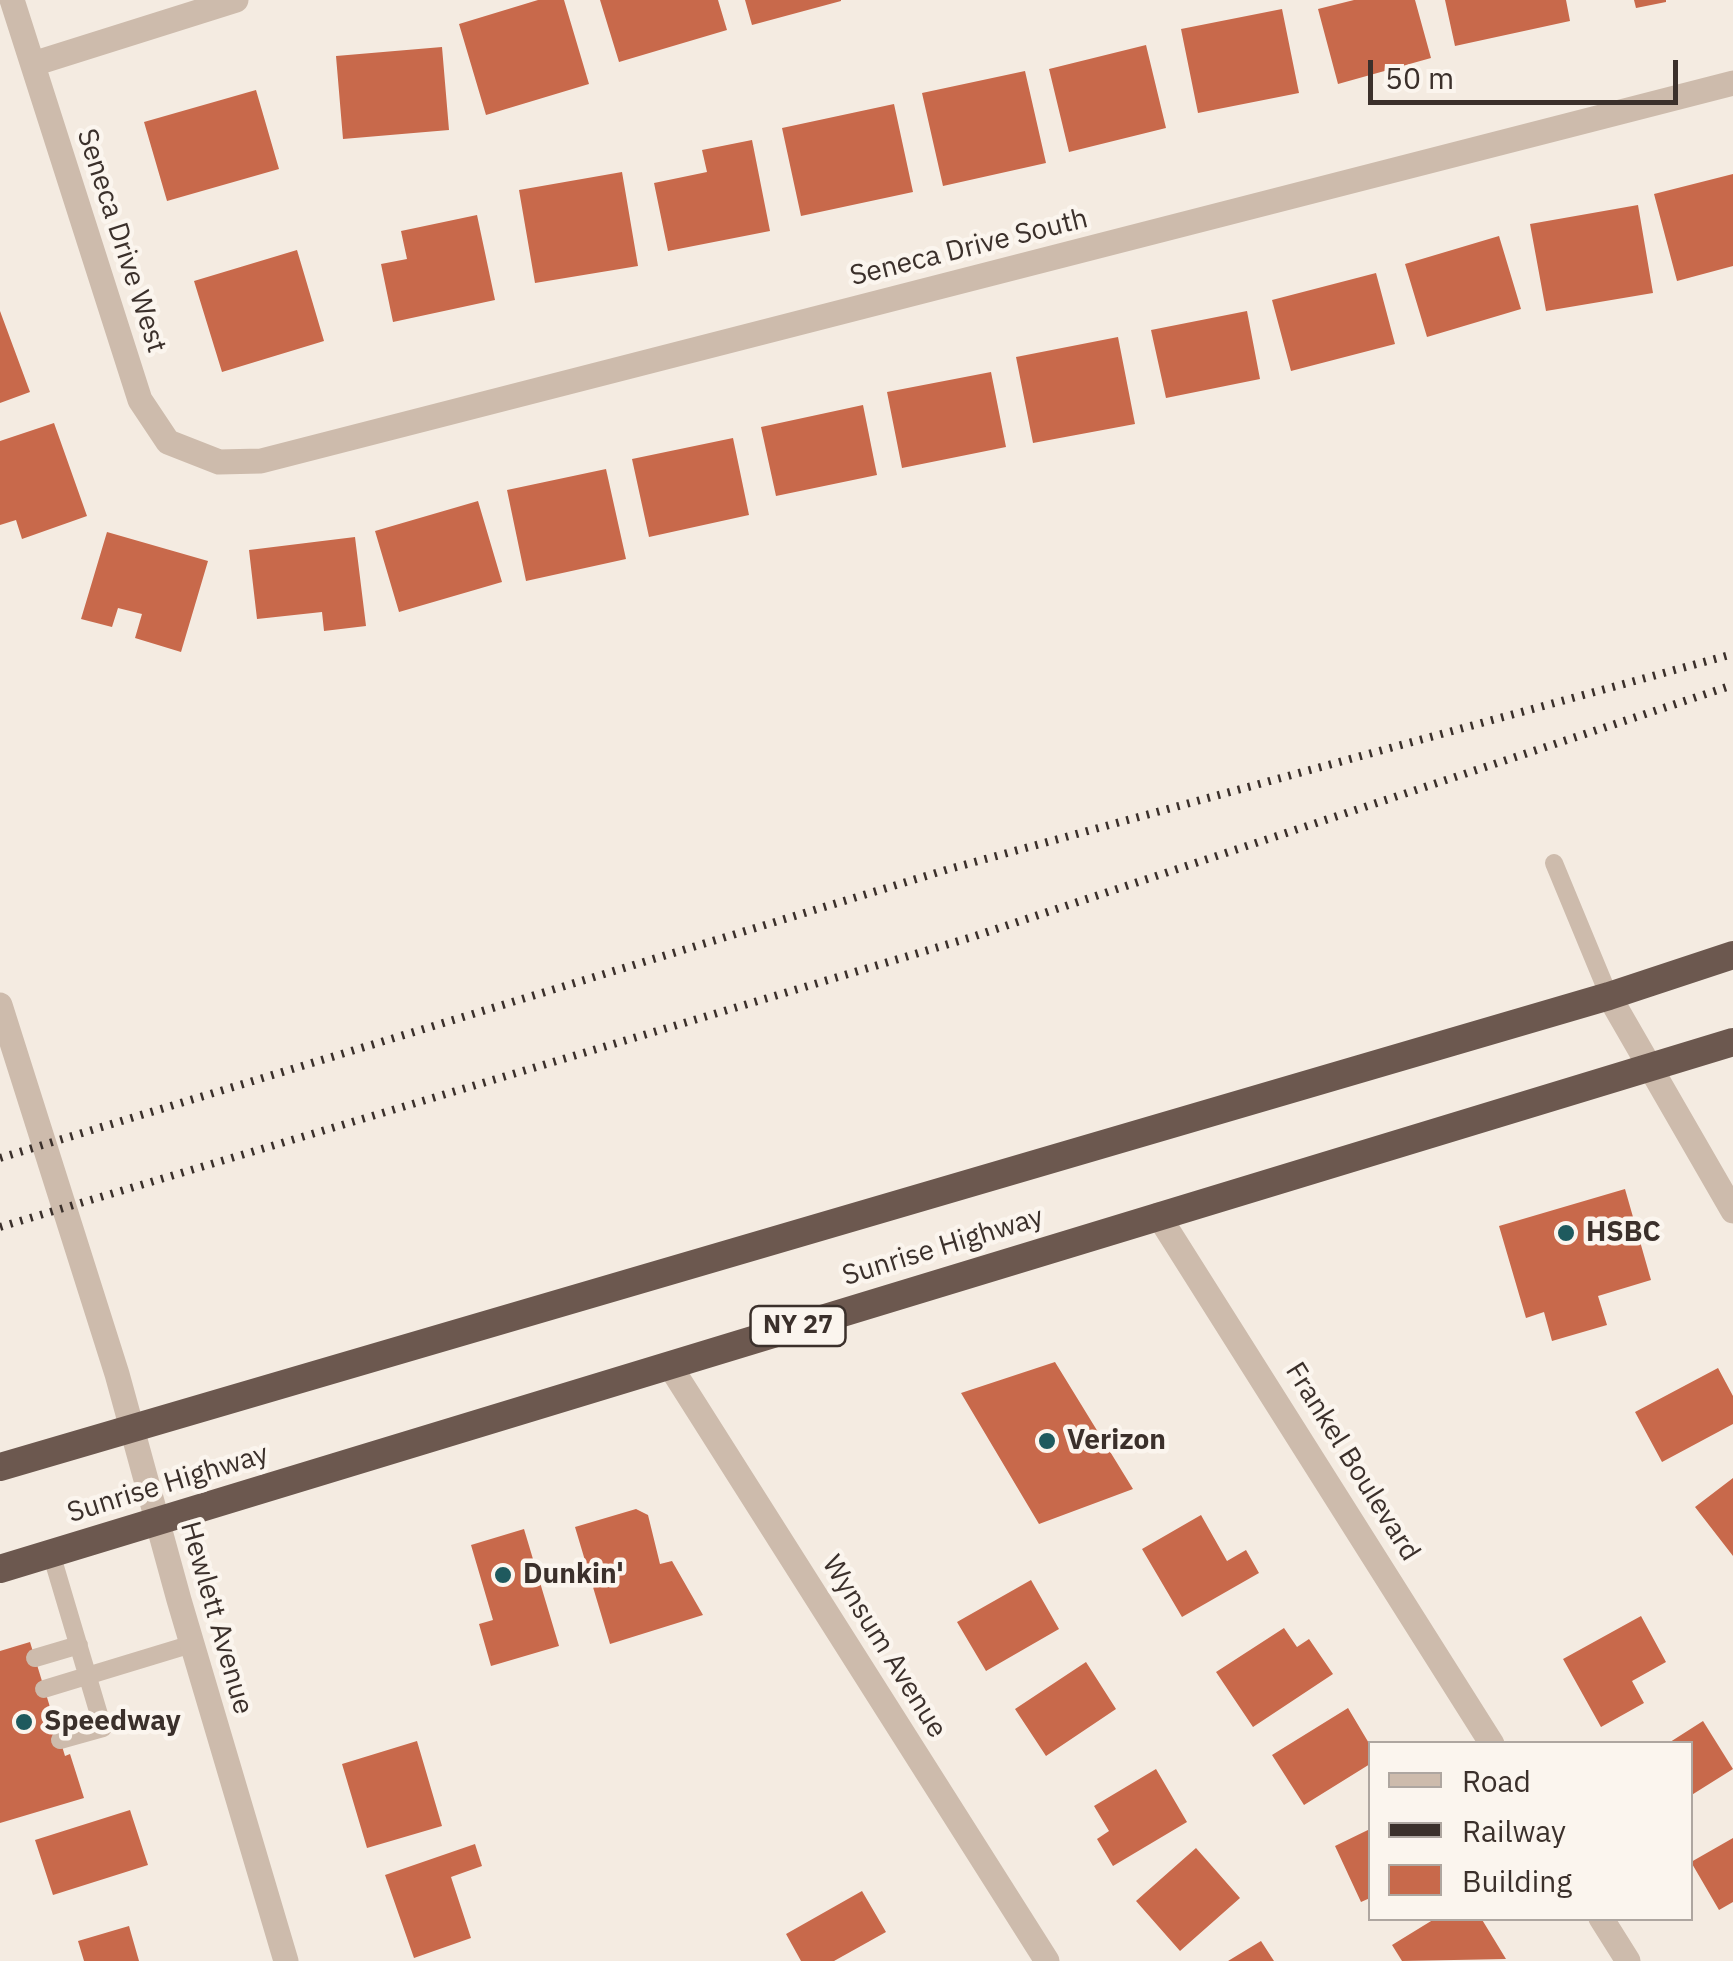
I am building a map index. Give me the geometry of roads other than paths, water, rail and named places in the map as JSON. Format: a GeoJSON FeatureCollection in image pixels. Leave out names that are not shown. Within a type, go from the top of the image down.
{"type":"FeatureCollection","features":[{"type":"Feature","properties":{"kind":"highway","name":"Sunrise Highway"},"geometry":{"type":"LineString","coordinates":[[0,1467],[1609,996],[1733,955]]}},
{"type":"Feature","properties":{"kind":"highway","name":"Sunrise Highway"},"geometry":{"type":"LineString","coordinates":[[0,1569],[1733,1042]]}},
{"type":"Feature","properties":{"kind":"street","name":"Seneca Drive West"},"geometry":{"type":"LineString","coordinates":[[12,0],[140,400],[168,442],[219,462]]}},
{"type":"Feature","properties":{"kind":"street"},"geometry":{"type":"LineString","coordinates":[[33,64],[236,0]]}},
{"type":"Feature","properties":{"kind":"street","name":"Seneca Drive South"},"geometry":{"type":"LineString","coordinates":[[219,462],[260,461],[280,456],[1733,83]]}},
{"type":"Feature","properties":{"kind":"street"},"geometry":{"type":"LineString","coordinates":[[1609,996],[1733,1211]]}},
{"type":"Feature","properties":{"kind":"street","name":"Hewlett Avenue"},"geometry":{"type":"LineString","coordinates":[[0,1004],[132,1426],[286,1961]]}},
{"type":"Feature","properties":{"kind":"street","name":"Frankel Boulevard"},"geometry":{"type":"LineString","coordinates":[[1158,1214],[1490,1741]]}},
{"type":"Feature","properties":{"kind":"street","name":"Wynsum Avenue"},"geometry":{"type":"LineString","coordinates":[[670,1366],[1047,1961]]}},
{"type":"Feature","properties":{"kind":"street"},"geometry":{"type":"LineString","coordinates":[[1604,1921],[1628,1961]]}},
{"type":"Feature","properties":{"kind":"lane"},"geometry":{"type":"LineString","coordinates":[[1554,862],[1609,996]]}},
{"type":"Feature","properties":{"kind":"lane"},"geometry":{"type":"LineString","coordinates":[[51,1554],[104,1728],[60,1740]]}},
{"type":"Feature","properties":{"kind":"lane"},"geometry":{"type":"LineString","coordinates":[[44,1689],[192,1644]]}},
{"type":"Feature","properties":{"kind":"lane"},"geometry":{"type":"LineString","coordinates":[[35,1658],[79,1645]]}},
{"type":"Feature","properties":{"kind":"railway"},"geometry":{"type":"LineString","coordinates":[[0,1158],[949,869],[1733,654]]}},
{"type":"Feature","properties":{"kind":"railway"},"geometry":{"type":"LineString","coordinates":[[0,1227],[969,938],[1733,685]]}},
{"type":"Feature","properties":{"kind":"place","name":"HSBC"},"geometry":{"type":"Point","coordinates":[1566,1233]}},
{"type":"Feature","properties":{"kind":"place","name":"Verizon"},"geometry":{"type":"Point","coordinates":[1047,1441]}},
{"type":"Feature","properties":{"kind":"place","name":"Dunkin'"},"geometry":{"type":"Point","coordinates":[503,1575]}},
{"type":"Feature","properties":{"kind":"place","name":"Speedway"},"geometry":{"type":"Point","coordinates":[24,1722]}}]}
